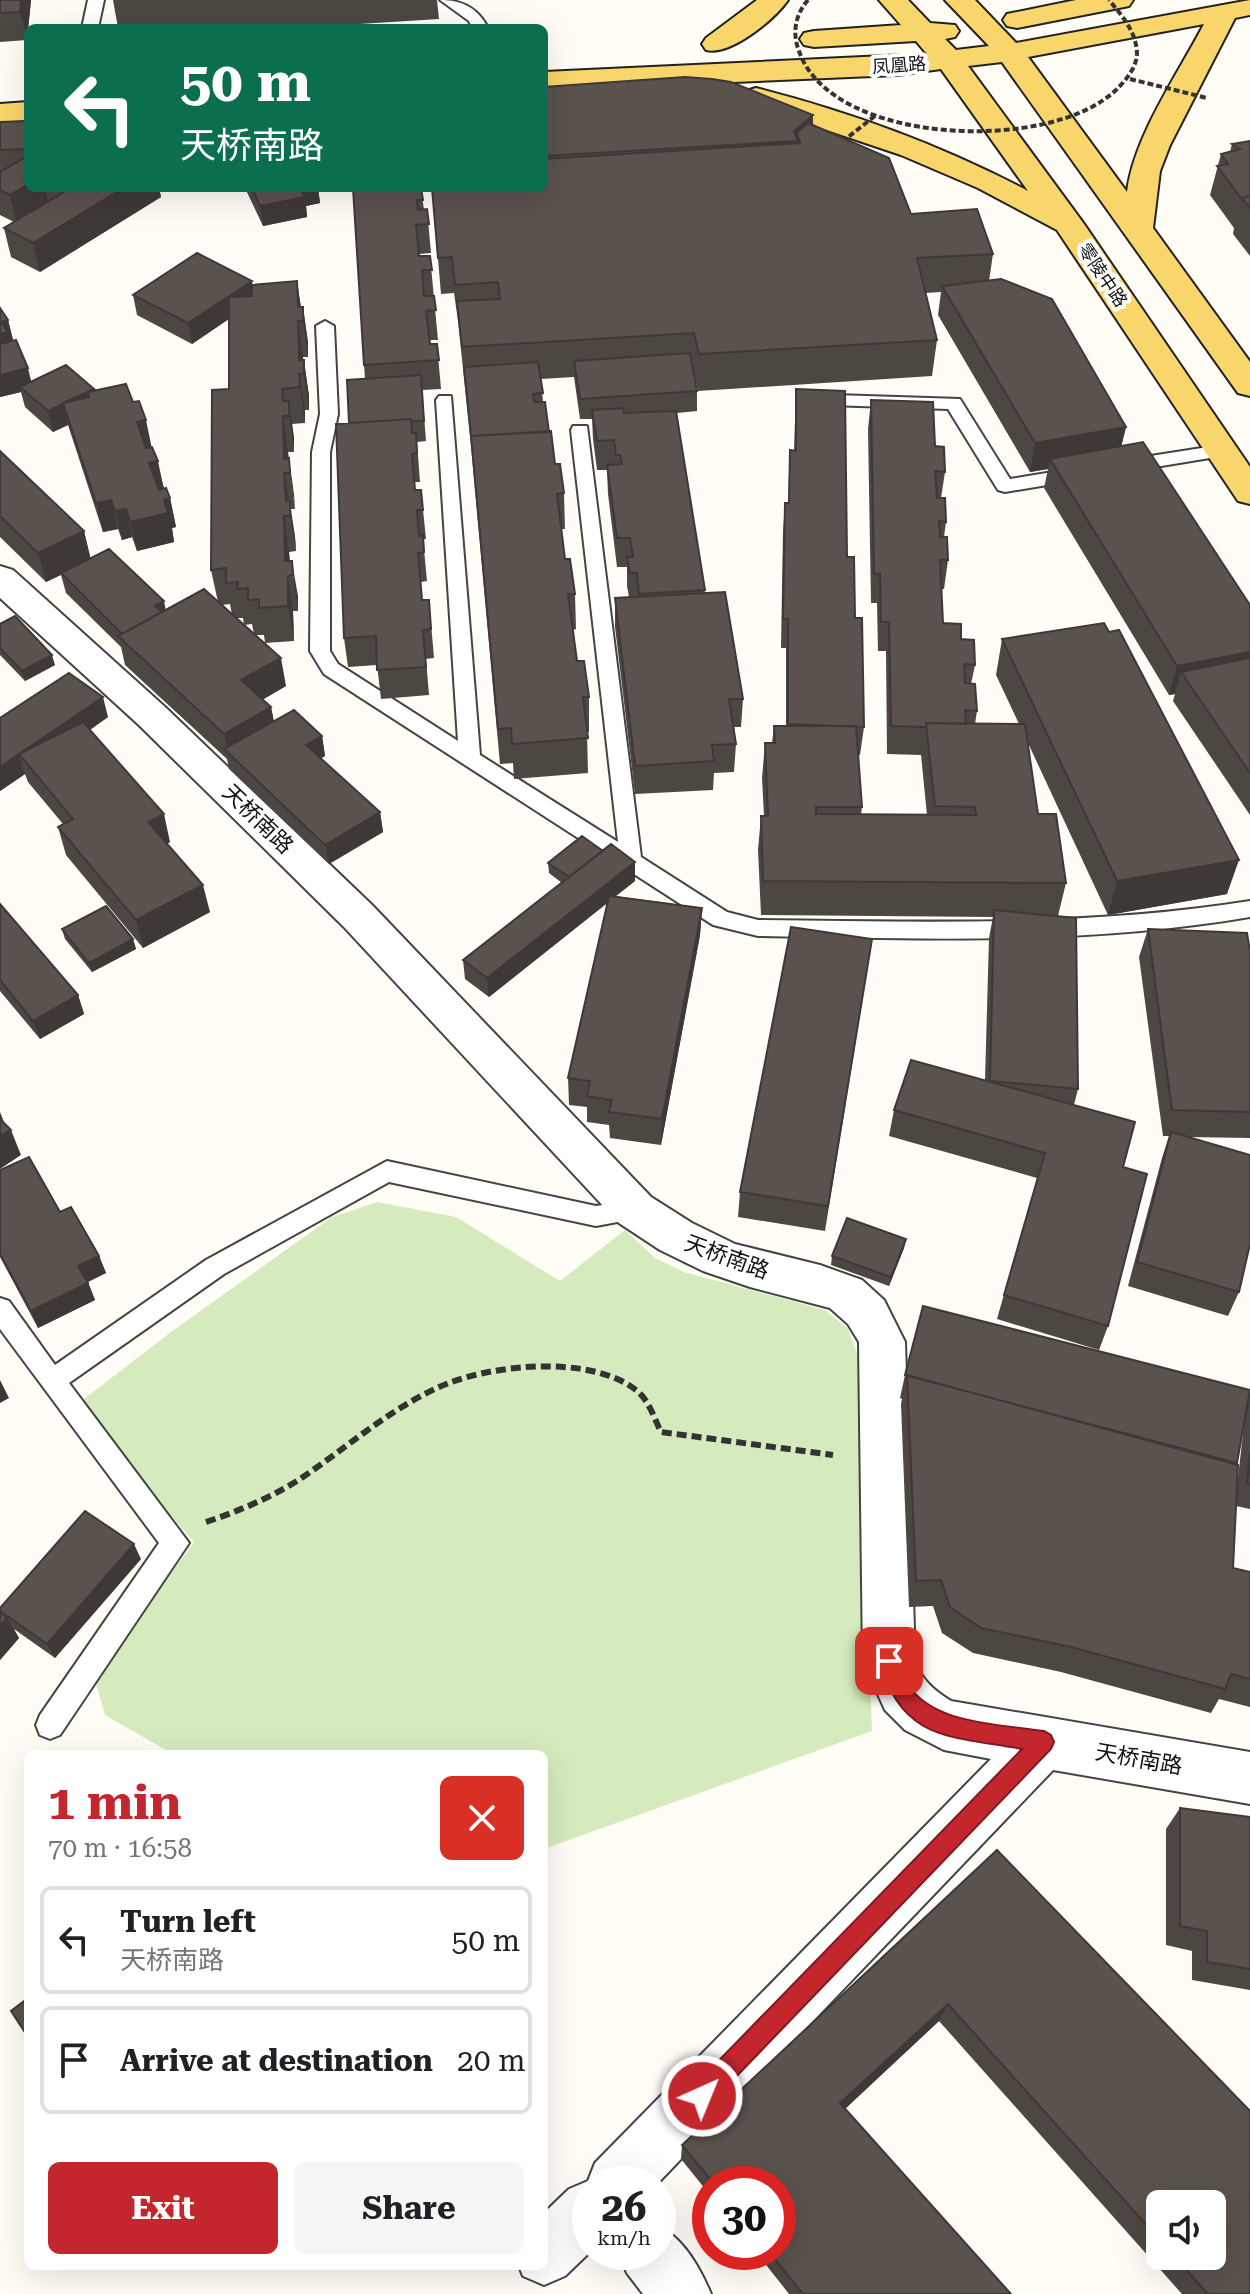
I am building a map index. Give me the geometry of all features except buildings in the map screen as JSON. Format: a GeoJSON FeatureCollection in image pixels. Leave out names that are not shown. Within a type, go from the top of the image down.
{"type":"FeatureCollection","features":[{"type":"Feature","properties":{"kind":"main road"},"geometry":{"type":"LineString","coordinates":[[761,42],[702,45],[741,28],[774,0]]}},
{"type":"Feature","properties":{"kind":"main road","name":"零陵中路"},"geometry":{"type":"LineString","coordinates":[[893,0],[950,61],[1073,231],[1250,493]]}},
{"type":"Feature","properties":{"kind":"main road"},"geometry":{"type":"LineString","coordinates":[[959,0],[1011,52],[1250,386]]}},
{"type":"Feature","properties":{"kind":"main road","name":"凤凰路"},"geometry":{"type":"LineString","coordinates":[[791,40],[926,33],[1119,0]]}},
{"type":"Feature","properties":{"kind":"main road"},"geometry":{"type":"LineString","coordinates":[[1139,227],[1145,171],[1155,145],[1237,10]]}},
{"type":"Feature","properties":{"kind":"main road","name":"凤凰路"},"geometry":{"type":"LineString","coordinates":[[548,81],[950,61],[1237,10]]}},
{"type":"Feature","properties":{"kind":"main road"},"geometry":{"type":"LineString","coordinates":[[548,54],[573,53]]}},
{"type":"Feature","properties":{"kind":"main road"},"geometry":{"type":"LineString","coordinates":[[665,74],[767,101],[916,152],[1001,188],[1073,231]]}},
{"type":"Feature","properties":{"kind":"main road"},"geometry":{"type":"LineString","coordinates":[[0,87],[24,85]]}},
{"type":"Feature","properties":{"kind":"main road"},"geometry":{"type":"LineString","coordinates":[[0,113],[24,111]]}},
{"type":"Feature","properties":{"kind":"street","name":"天桥南路"},"geometry":{"type":"LineString","coordinates":[[0,578],[152,716],[358,916],[635,1210],[666,1234],[704,1253],[832,1289],[854,1299],[871,1317],[882,1342],[889,1661],[897,1687],[915,1709],[944,1725],[1250,1778]]}},
{"type":"Feature","properties":{"kind":"street"},"geometry":{"type":"LineString","coordinates":[[633,2166],[1044,1742]]}},
{"type":"Feature","properties":{"kind":"street"},"geometry":{"type":"LineString","coordinates":[[548,2251],[572,2228]]}},
{"type":"Feature","properties":{"kind":"street"},"geometry":{"type":"LineString","coordinates":[[662,2270],[681,2294]]}},
{"type":"Feature","properties":{"kind":"lane"},"geometry":{"type":"LineString","coordinates":[[91,24],[96,0]]}},
{"type":"Feature","properties":{"kind":"lane"},"geometry":{"type":"LineString","coordinates":[[448,0],[475,18],[478,24]]}},
{"type":"Feature","properties":{"kind":"lane"},"geometry":{"type":"LineString","coordinates":[[325,326],[329,414],[321,452],[320,651],[331,669],[721,919],[758,928],[1091,930],[1190,921],[1250,909]]}},
{"type":"Feature","properties":{"kind":"lane"},"geometry":{"type":"LineString","coordinates":[[445,400],[470,758]]}},
{"type":"Feature","properties":{"kind":"lane"},"geometry":{"type":"LineString","coordinates":[[835,401],[954,403],[1005,486],[1221,451]]}},
{"type":"Feature","properties":{"kind":"lane"},"geometry":{"type":"LineString","coordinates":[[580,430],[631,862]]}},
{"type":"Feature","properties":{"kind":"lane"},"geometry":{"type":"LineString","coordinates":[[52,1381],[215,1267],[387,1171],[596,1216],[635,1210]]}},
{"type":"Feature","properties":{"kind":"lane"},"geometry":{"type":"LineString","coordinates":[[0,1309],[175,1543],[50,1725]]}},
{"type":"Feature","properties":{"kind":"path"},"geometry":{"type":"LineString","coordinates":[[808,0],[802,6],[793,34],[802,63],[830,92],[876,115],[933,130],[995,133],[1054,125],[1100,106],[1130,79],[1138,49],[1127,18],[1109,0]]}},
{"type":"Feature","properties":{"kind":"path"},"geometry":{"type":"LineString","coordinates":[[1130,79],[1207,98]]}},
{"type":"Feature","properties":{"kind":"path"},"geometry":{"type":"LineString","coordinates":[[838,146],[876,115]]}},
{"type":"Feature","properties":{"kind":"path"},"geometry":{"type":"LineString","coordinates":[[166,1531],[235,1514],[284,1490],[438,1387],[483,1373],[557,1368],[605,1373],[639,1392],[661,1432],[885,1462]]}},
{"type":"Feature","properties":{"kind":"green space"},"geometry":{"type":"Polygon","coordinates":[[[377,1202],[456,1217],[560,1281],[625,1230],[655,1258],[684,1272],[825,1310],[848,1329],[858,1356],[872,1731],[548,1848],[548,1750],[166,1750],[105,1715],[94,1677],[194,1542],[75,1406],[171,1332],[332,1217],[377,1202]]]}},
{"type":"Feature","properties":{"kind":"route"},"geometry":{"type":"LineString","coordinates":[[702,2096],[1044,1742],[944,1725],[915,1709],[897,1687],[889,1661]]}}]}
